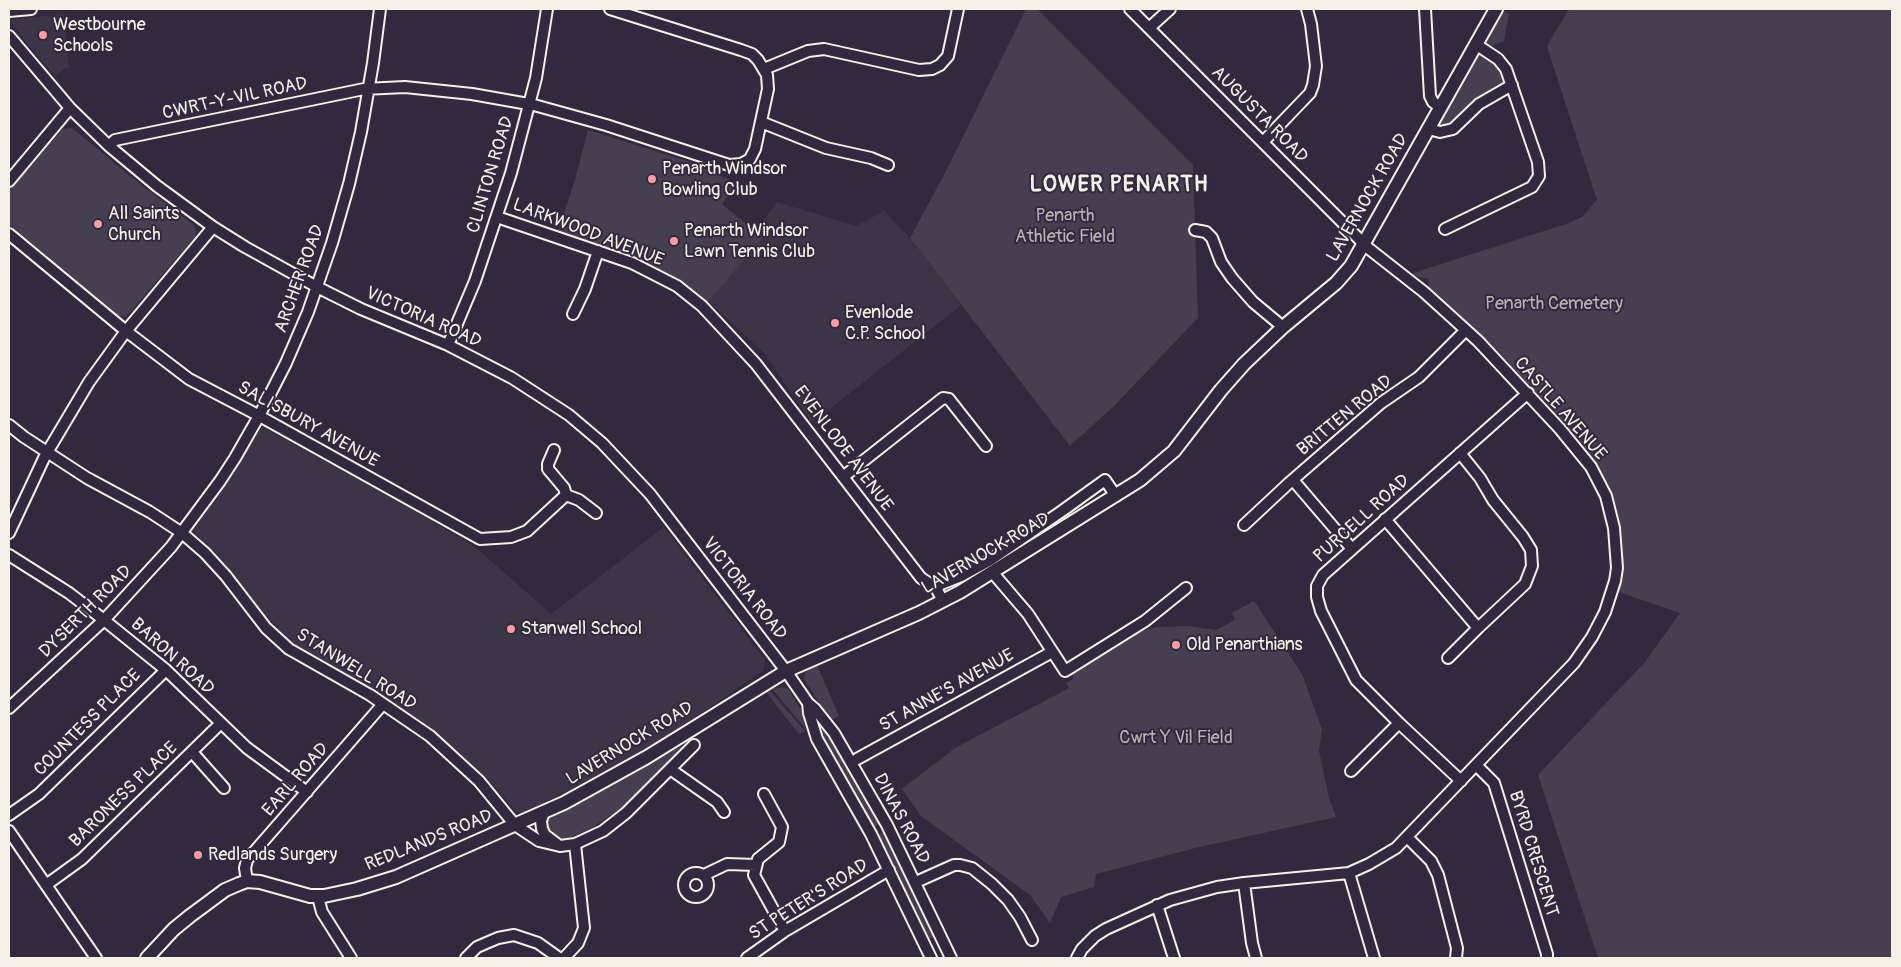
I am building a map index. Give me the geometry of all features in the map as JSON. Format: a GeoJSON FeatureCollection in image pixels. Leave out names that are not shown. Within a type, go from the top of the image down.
{"type":"FeatureCollection","features":[{"type":"Feature","properties":{"kind":"main road","name":"LAVERNOCK ROAD"},"geometry":{"type":"LineString","coordinates":[[515,825],[564,804],[647,757],[786,671],[943,601],[994,572],[1150,473],[1174,451],[1233,375],[1283,327],[1340,279],[1352,266],[1496,9]]}},
{"type":"Feature","properties":{"kind":"main road","name":"REDLANDS ROAD"},"geometry":{"type":"LineString","coordinates":[[247,881],[260,882],[300,894],[318,896],[340,893],[388,880],[515,825]]}},
{"type":"Feature","properties":{"kind":"main road"},"geometry":{"type":"LineString","coordinates":[[147,958],[174,929],[206,903],[225,890],[247,881]]}},
{"type":"Feature","properties":{"kind":"street"},"geometry":{"type":"LineString","coordinates":[[9,11],[31,9]]}},
{"type":"Feature","properties":{"kind":"street","name":"ARCHER ROAD"},"geometry":{"type":"LineString","coordinates":[[182,533],[236,458],[286,363],[317,287],[349,184],[369,88],[380,9]]}},
{"type":"Feature","properties":{"kind":"street","name":"CLINTON ROAD"},"geometry":{"type":"LineString","coordinates":[[448,345],[475,281],[511,173],[540,55],[547,9]]}},
{"type":"Feature","properties":{"kind":"street"},"geometry":{"type":"LineString","coordinates":[[610,9],[747,52],[758,60],[764,69],[768,84],[761,122],[826,148],[871,158],[888,165]]}},
{"type":"Feature","properties":{"kind":"street"},"geometry":{"type":"LineString","coordinates":[[764,69],[808,51],[824,50],[919,70],[932,69],[940,65],[948,56],[958,9]]}},
{"type":"Feature","properties":{"kind":"street","name":"AUGUSTA ROAD"},"geometry":{"type":"LineString","coordinates":[[1130,9],[1365,243]]}},
{"type":"Feature","properties":{"kind":"street"},"geometry":{"type":"LineString","coordinates":[[1149,28],[1170,9]]}},
{"type":"Feature","properties":{"kind":"street"},"geometry":{"type":"LineString","coordinates":[[1263,142],[1310,93],[1313,85],[1316,66],[1311,24],[1307,9]]}},
{"type":"Feature","properties":{"kind":"street"},"geometry":{"type":"LineString","coordinates":[[1425,9],[1430,96],[1433,102],[1441,108]]}},
{"type":"Feature","properties":{"kind":"street","name":"VICTORIA ROAD"},"geometry":{"type":"LineString","coordinates":[[9,36],[70,108],[109,146],[157,186],[214,227],[245,247],[317,287],[368,312],[479,360],[530,389],[569,415],[602,443],[650,494],[786,671]]}},
{"type":"Feature","properties":{"kind":"street"},"geometry":{"type":"LineString","coordinates":[[1445,229],[1532,187],[1537,181],[1540,170],[1512,85],[1502,64],[1476,44]]}},
{"type":"Feature","properties":{"kind":"street"},"geometry":{"type":"LineString","coordinates":[[1429,129],[1440,132],[1452,130],[1479,104],[1512,85]]}},
{"type":"Feature","properties":{"kind":"street","name":"CWRT-Y-VIL ROAD"},"geometry":{"type":"LineString","coordinates":[[109,146],[115,140],[369,88],[405,87],[442,90],[529,105],[606,124],[733,166],[743,163],[752,157],[761,122]]}},
{"type":"Feature","properties":{"kind":"street"},"geometry":{"type":"LineString","coordinates":[[9,181],[70,108]]}},
{"type":"Feature","properties":{"kind":"street","name":"LARKWOOD AVENUE"},"geometry":{"type":"LineString","coordinates":[[497,216],[632,263],[665,280],[690,296],[714,317]]}},
{"type":"Feature","properties":{"kind":"street"},"geometry":{"type":"LineString","coordinates":[[9,533],[18,510],[47,451],[89,382],[126,331],[214,227]]}},
{"type":"Feature","properties":{"kind":"street"},"geometry":{"type":"LineString","coordinates":[[1195,230],[1206,232],[1212,238],[1221,262],[1232,278],[1253,302],[1283,327]]}},
{"type":"Feature","properties":{"kind":"street","name":"SALISBURY AVENUE"},"geometry":{"type":"LineString","coordinates":[[9,234],[126,331],[189,379],[480,539],[511,537],[527,531],[566,496]]}},
{"type":"Feature","properties":{"kind":"street","name":"CASTLE AVENUE"},"geometry":{"type":"LineString","coordinates":[[1350,873],[1385,855],[1407,837],[1564,675],[1585,649],[1605,612],[1617,568],[1617,549],[1612,515],[1597,477],[1583,455],[1528,393],[1466,330],[1365,243]]}},
{"type":"Feature","properties":{"kind":"street"},"geometry":{"type":"LineString","coordinates":[[573,314],[585,289],[598,251]]}},
{"type":"Feature","properties":{"kind":"street","name":"EVENLODE AVENUE"},"geometry":{"type":"LineString","coordinates":[[714,317],[761,370],[921,578],[936,588],[943,601]]}},
{"type":"Feature","properties":{"kind":"street","name":"BRITTEN ROAD"},"geometry":{"type":"LineString","coordinates":[[1244,526],[1381,403],[1419,377],[1466,330]]}},
{"type":"Feature","properties":{"kind":"street","name":"PURCELL ROAD"},"geometry":{"type":"LineString","coordinates":[[1461,781],[1399,723],[1354,676],[1321,611],[1316,598],[1317,586],[1320,579],[1352,549],[1528,393]]}},
{"type":"Feature","properties":{"kind":"street"},"geometry":{"type":"LineString","coordinates":[[843,476],[943,398],[950,399],[986,446]]}},
{"type":"Feature","properties":{"kind":"street","name":"STANWELL ROAD"},"geometry":{"type":"LineString","coordinates":[[9,425],[87,478],[150,512],[182,533],[226,576],[266,628],[288,649],[430,736],[479,781],[515,825]]}},
{"type":"Feature","properties":{"kind":"street"},"geometry":{"type":"LineString","coordinates":[[554,450],[548,464],[548,470],[564,488],[566,496],[579,500],[596,513]]}},
{"type":"Feature","properties":{"kind":"street"},"geometry":{"type":"LineString","coordinates":[[1448,658],[1525,584],[1531,570],[1532,556],[1531,550],[1523,537],[1493,500],[1480,478],[1460,453]]}},
{"type":"Feature","properties":{"kind":"street"},"geometry":{"type":"LineString","coordinates":[[936,588],[992,559],[1105,480],[1116,496]]}},
{"type":"Feature","properties":{"kind":"street"},"geometry":{"type":"LineString","coordinates":[[1293,480],[1352,549]]}},
{"type":"Feature","properties":{"kind":"street"},"geometry":{"type":"LineString","coordinates":[[1385,520],[1478,628]]}},
{"type":"Feature","properties":{"kind":"street","name":"DYSERTH ROAD"},"geometry":{"type":"LineString","coordinates":[[9,708],[104,620],[182,533]]}},
{"type":"Feature","properties":{"kind":"street","name":"BARON ROAD"},"geometry":{"type":"LineString","coordinates":[[9,555],[70,593],[104,620],[166,670],[247,748],[307,792]]}},
{"type":"Feature","properties":{"kind":"street"},"geometry":{"type":"LineString","coordinates":[[994,572],[1028,614],[1065,671],[1145,621],[1186,588]]}},
{"type":"Feature","properties":{"kind":"street","name":"ST ANNE'S AVENUE"},"geometry":{"type":"LineString","coordinates":[[856,759],[1052,652]]}},
{"type":"Feature","properties":{"kind":"street","name":"COUNTESS PLACE"},"geometry":{"type":"LineString","coordinates":[[9,815],[39,794],[166,670]]}},
{"type":"Feature","properties":{"kind":"street","name":"DINAS ROAD"},"geometry":{"type":"LineString","coordinates":[[786,671],[808,703],[826,722],[846,753],[887,825],[951,958]]}},
{"type":"Feature","properties":{"kind":"street","name":"DINAS ROAD"},"geometry":{"type":"LineString","coordinates":[[808,703],[814,731],[889,870],[930,958]]}},
{"type":"Feature","properties":{"kind":"street","name":"EARL ROAD"},"geometry":{"type":"LineString","coordinates":[[247,881],[245,868],[247,860],[380,707]]}},
{"type":"Feature","properties":{"kind":"street"},"geometry":{"type":"LineString","coordinates":[[814,731],[826,722]]}},
{"type":"Feature","properties":{"kind":"street"},"geometry":{"type":"LineString","coordinates":[[1351,771],[1399,723]]}},
{"type":"Feature","properties":{"kind":"street","name":"BARONESS PLACE"},"geometry":{"type":"LineString","coordinates":[[46,885],[82,859],[220,724]]}},
{"type":"Feature","properties":{"kind":"street","name":"LAVERNOCK ROAD"},"geometry":{"type":"LineString","coordinates":[[515,825],[539,841],[560,846],[575,844],[603,832],[694,745]]}},
{"type":"Feature","properties":{"kind":"street"},"geometry":{"type":"LineString","coordinates":[[192,752],[224,788]]}},
{"type":"Feature","properties":{"kind":"street","name":"BYRD CRESCENT"},"geometry":{"type":"LineString","coordinates":[[1476,765],[1494,783],[1547,958]]}},
{"type":"Feature","properties":{"kind":"street"},"geometry":{"type":"LineString","coordinates":[[670,769],[716,802],[724,812]]}},
{"type":"Feature","properties":{"kind":"street"},"geometry":{"type":"LineString","coordinates":[[764,794],[782,826],[779,842],[758,859],[754,875],[785,930]]}},
{"type":"Feature","properties":{"kind":"street"},"geometry":{"type":"LineString","coordinates":[[544,812],[541,822],[542,829],[545,835],[560,846]]}},
{"type":"Feature","properties":{"kind":"street"},"geometry":{"type":"LineString","coordinates":[[870,834],[887,825]]}},
{"type":"Feature","properties":{"kind":"street"},"geometry":{"type":"LineString","coordinates":[[9,831],[96,958]]}},
{"type":"Feature","properties":{"kind":"street"},"geometry":{"type":"LineString","coordinates":[[1407,837],[1431,861],[1438,875],[1456,948],[1456,958]]}},
{"type":"Feature","properties":{"kind":"street"},"geometry":{"type":"LineString","coordinates":[[564,958],[578,943],[584,928],[575,844]]}},
{"type":"Feature","properties":{"kind":"street"},"geometry":{"type":"LineString","coordinates":[[704,875],[727,864],[756,865]]}},
{"type":"Feature","properties":{"kind":"street"},"geometry":{"type":"LineString","coordinates":[[916,882],[954,865],[972,868],[1008,900],[1020,917],[1032,940]]}},
{"type":"Feature","properties":{"kind":"street","name":"ST PETER'S ROAD"},"geometry":{"type":"LineString","coordinates":[[747,958],[785,930],[889,870]]}},
{"type":"Feature","properties":{"kind":"street"},"geometry":{"type":"LineString","coordinates":[[1077,958],[1095,936],[1157,905],[1208,890],[1244,883],[1350,873],[1374,958]]}},
{"type":"Feature","properties":{"kind":"street"},"geometry":{"type":"LineString","coordinates":[[1244,883],[1252,943],[1256,958]]}},
{"type":"Feature","properties":{"kind":"street"},"geometry":{"type":"LineString","coordinates":[[318,896],[322,912],[351,958]]}},
{"type":"Feature","properties":{"kind":"street"},"geometry":{"type":"LineString","coordinates":[[1157,905],[1174,958]]}},
{"type":"Feature","properties":{"kind":"street"},"geometry":{"type":"LineString","coordinates":[[466,958],[477,947],[498,938],[514,935],[531,939],[559,958]]}},
{"type":"Feature","properties":{"kind":"street"},"geometry":{"type":"LineString","coordinates":[[925,945],[942,937]]}},
{"type":"Feature","properties":{"kind":"shaded area","name":"Westbourne Schools"},"geometry":{"type":"Polygon","coordinates":[[[64,14],[69,68],[64,69],[55,76],[9,20],[64,14]]]}},
{"type":"Feature","properties":{"kind":"shaded area","name":"Evenlode C.P. School"},"geometry":{"type":"Polygon","coordinates":[[[777,202],[856,226],[884,211],[910,238],[961,305],[812,423],[764,353],[708,301],[762,238],[755,232],[777,202]]]}},
{"type":"Feature","properties":{"kind":"shaded area","name":"Stanwell School"},"geometry":{"type":"Polygon","coordinates":[[[262,427],[406,506],[475,547],[551,614],[664,527],[765,660],[763,671],[650,748],[522,814],[516,811],[485,776],[443,738],[365,684],[295,645],[261,611],[219,556],[193,531],[262,427]]]}},
{"type":"Feature","properties":{"kind":"green space","name":"Penarth Athletic Field"},"geometry":{"type":"Polygon","coordinates":[[[1026,9],[1037,9],[1193,165],[1198,318],[1113,407],[1070,446],[910,238],[945,173],[1026,9]]]}},
{"type":"Feature","properties":{"kind":"green space","name":"Penarth Cemetery"},"geometry":{"type":"Polygon","coordinates":[[[1569,9],[1892,9],[1892,958],[1598,958],[1538,775],[1645,662],[1680,613],[1619,592],[1623,554],[1620,527],[1614,502],[1595,462],[1506,360],[1428,286],[1429,279],[1417,277],[1413,273],[1566,224],[1582,217],[1597,200],[1547,46],[1569,9]]]}},
{"type":"Feature","properties":{"kind":"green space"},"geometry":{"type":"Polygon","coordinates":[[[1500,10],[1509,13],[1504,41],[1489,47],[1484,41],[1500,10]]]}},
{"type":"Feature","properties":{"kind":"green space"},"geometry":{"type":"Polygon","coordinates":[[[1481,51],[1495,61],[1506,77],[1505,83],[1456,122],[1443,129],[1436,126],[1476,54],[1481,51]]]}},
{"type":"Feature","properties":{"kind":"green space"},"geometry":{"type":"Polygon","coordinates":[[[72,128],[140,184],[194,225],[196,231],[195,237],[126,317],[119,316],[9,224],[9,191],[63,129],[72,128]]]}},
{"type":"Feature","properties":{"kind":"green space"},"geometry":{"type":"Polygon","coordinates":[[[588,130],[693,163],[734,182],[736,185],[722,204],[763,238],[707,303],[683,283],[651,265],[558,231],[574,183],[588,130]]]}},
{"type":"Feature","properties":{"kind":"green space","name":"Cwrt Y Vil Field"},"geometry":{"type":"Polygon","coordinates":[[[1254,601],[1302,674],[1322,729],[1319,751],[1329,798],[1336,817],[1195,848],[1096,874],[1094,887],[1061,897],[1050,923],[1030,895],[921,816],[902,789],[955,748],[1069,688],[1066,683],[1073,679],[1073,670],[1131,634],[1157,627],[1187,626],[1216,630],[1235,620],[1232,613],[1254,601]]]}},
{"type":"Feature","properties":{"kind":"green space"},"geometry":{"type":"Polygon","coordinates":[[[817,665],[839,716],[830,720],[804,679],[805,672],[817,665]]]}},
{"type":"Feature","properties":{"kind":"green space"},"geometry":{"type":"Polygon","coordinates":[[[783,687],[789,690],[800,708],[806,729],[772,689],[783,687]]]}},
{"type":"Feature","properties":{"kind":"green space"},"geometry":{"type":"Polygon","coordinates":[[[770,691],[805,731],[799,734],[766,692],[770,691]]]}},
{"type":"Feature","properties":{"kind":"green space"},"geometry":{"type":"Polygon","coordinates":[[[822,730],[828,730],[880,820],[876,827],[871,826],[818,734],[822,730]]]}},
{"type":"Feature","properties":{"kind":"green space"},"geometry":{"type":"Polygon","coordinates":[[[686,745],[629,803],[593,827],[562,841],[550,833],[547,820],[556,812],[662,754],[686,745]]]}},
{"type":"Feature","properties":{"kind":"green space"},"geometry":{"type":"Polygon","coordinates":[[[884,832],[936,932],[932,938],[927,938],[877,837],[884,832]]]}},
{"type":"Feature","properties":{"kind":"place","name":"Westbourne Schools"},"geometry":{"type":"Point","coordinates":[43,35]}},
{"type":"Feature","properties":{"kind":"place","name":"Penarth Windsor Bowling Club"},"geometry":{"type":"Point","coordinates":[652,179]}},
{"type":"Feature","properties":{"kind":"place","name":"All Saints Church"},"geometry":{"type":"Point","coordinates":[98,224]}},
{"type":"Feature","properties":{"kind":"place","name":"Penarth Windsor Lawn Tennis Club"},"geometry":{"type":"Point","coordinates":[674,241]}},
{"type":"Feature","properties":{"kind":"place","name":"Evenlode C.P. School"},"geometry":{"type":"Point","coordinates":[835,323]}},
{"type":"Feature","properties":{"kind":"place","name":"Stanwell School"},"geometry":{"type":"Point","coordinates":[511,629]}},
{"type":"Feature","properties":{"kind":"place","name":"Old Penarthians"},"geometry":{"type":"Point","coordinates":[1176,645]}},
{"type":"Feature","properties":{"kind":"place","name":"Redlands Surgery"},"geometry":{"type":"Point","coordinates":[198,855]}},
{"type":"Feature","properties":{"kind":"district","name":"LOWER PENARTH"},"geometry":{"type":"Point","coordinates":[1119,185]}}]}
